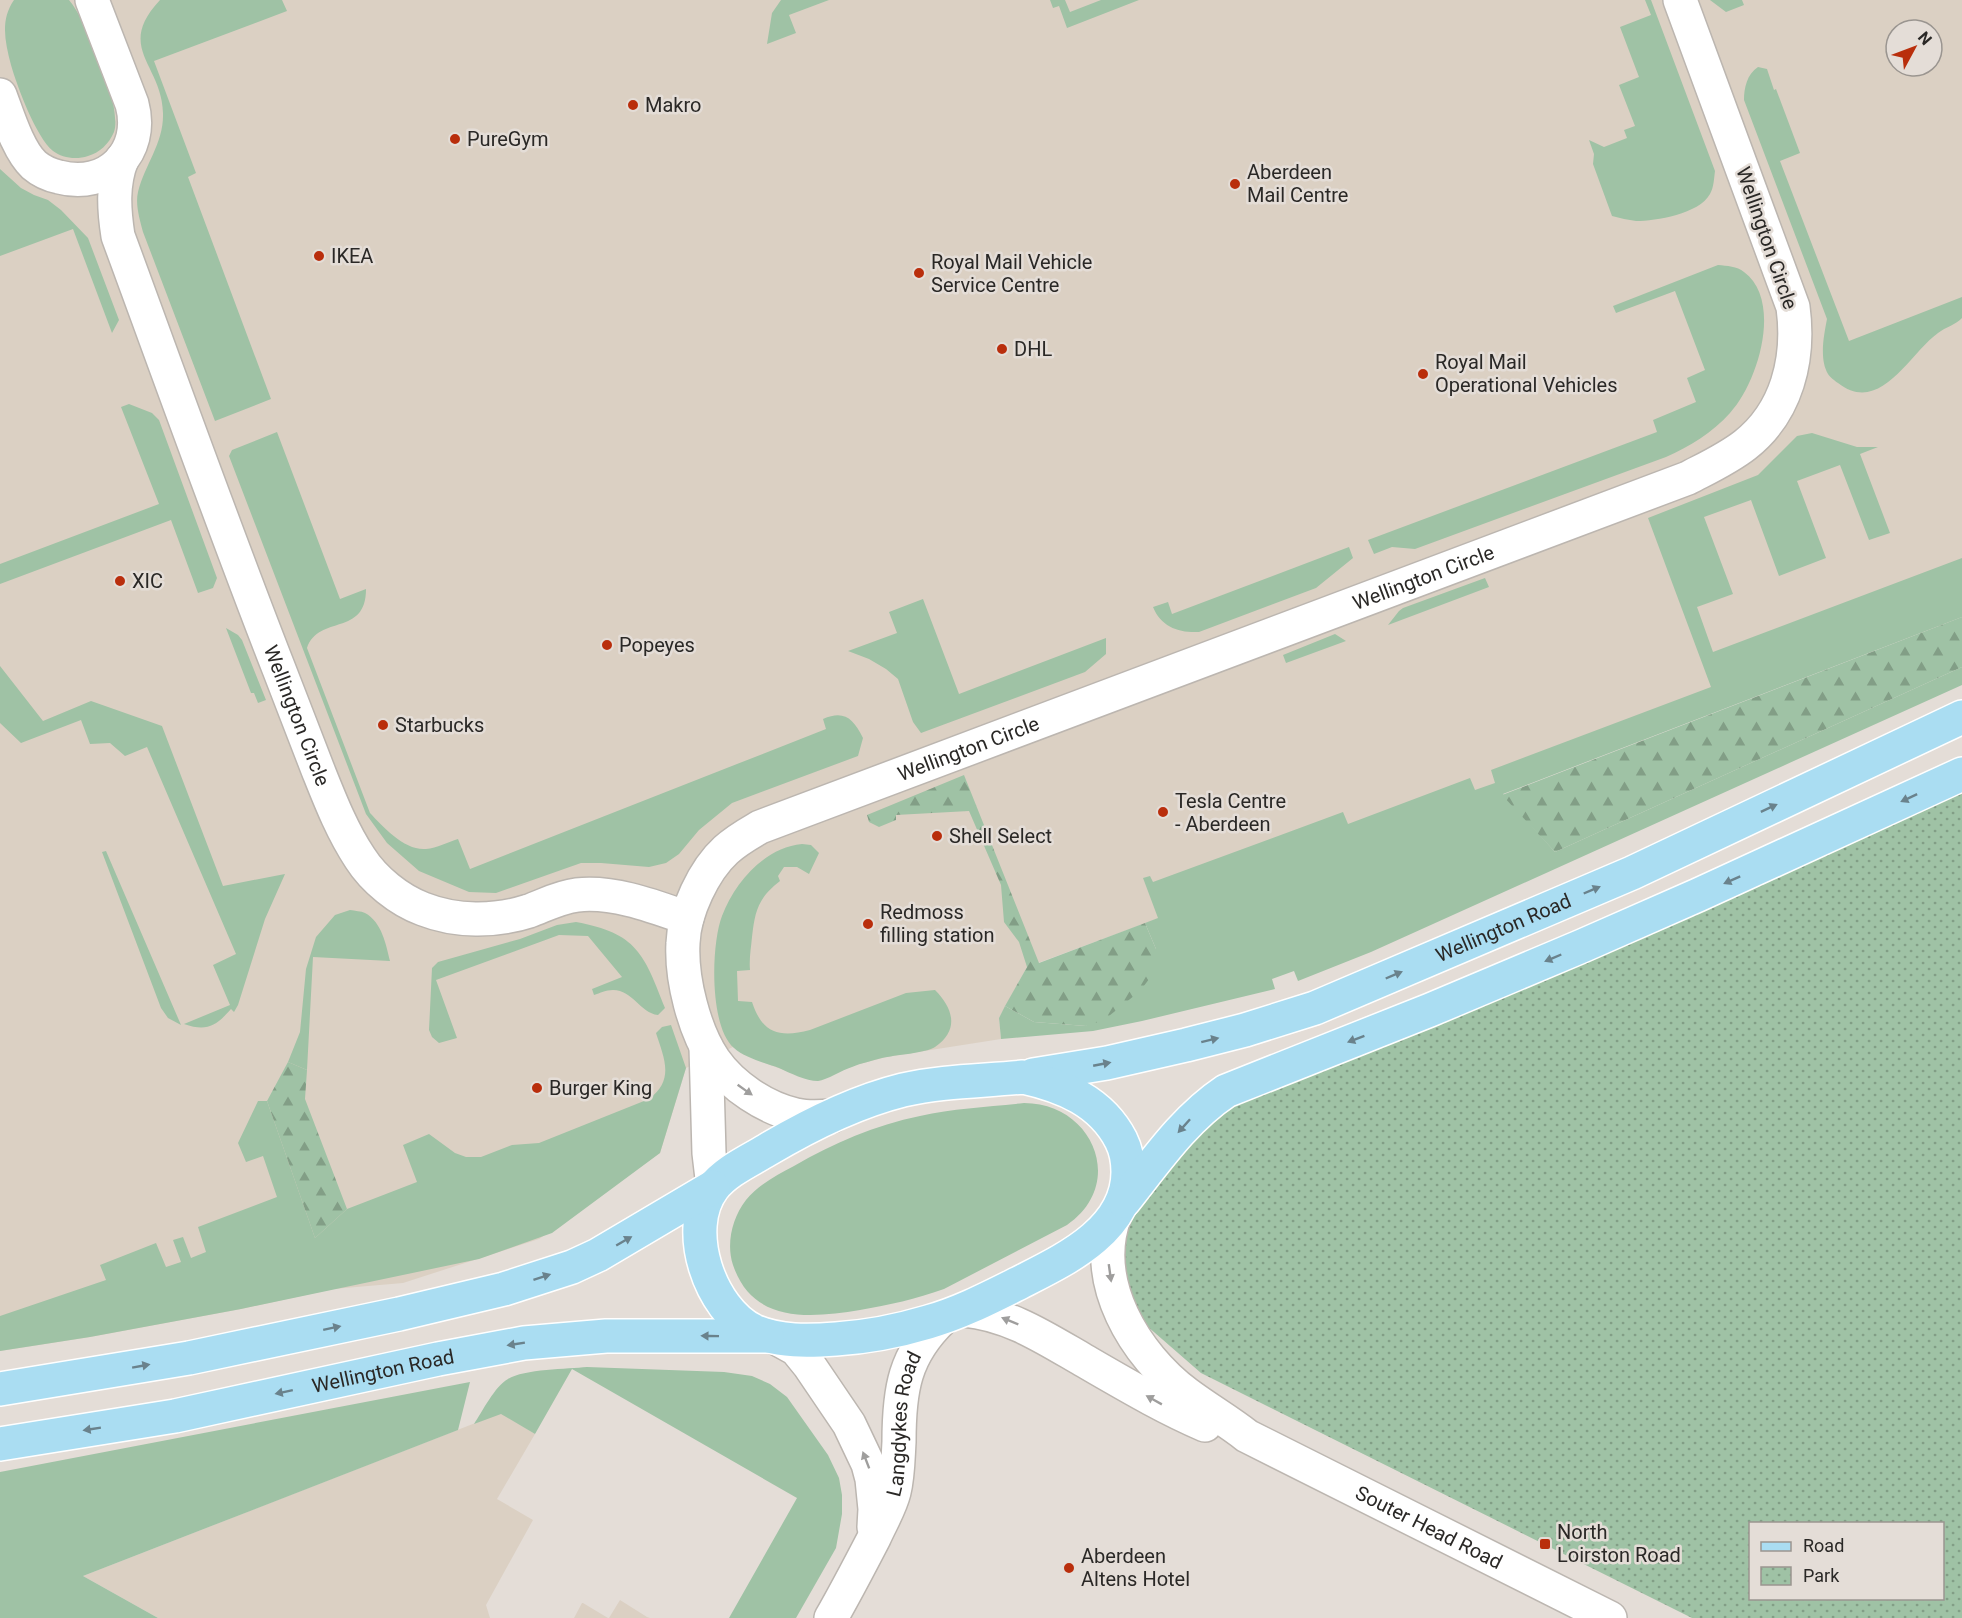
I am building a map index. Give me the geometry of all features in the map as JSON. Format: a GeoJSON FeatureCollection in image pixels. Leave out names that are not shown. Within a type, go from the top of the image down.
{"type":"FeatureCollection","features":[{"type":"Feature","properties":{"kind":"main road","name":"Wellington Road"},"geometry":{"type":"LineString","coordinates":[[1023,1077],[1107,1063],[1186,1046],[1315,1008],[1632,873],[1962,717]]}},
{"type":"Feature","properties":{"kind":"main road"},"geometry":{"type":"LineString","coordinates":[[1118,1210],[1187,1123],[1226,1091],[1421,1014],[1593,942],[1962,774]]}},
{"type":"Feature","properties":{"kind":"main road"},"geometry":{"type":"LineString","coordinates":[[0,1389],[189,1358],[399,1314],[504,1289],[572,1267],[592,1259],[713,1187],[743,1164],[792,1136],[832,1116],[903,1090],[960,1081],[1023,1077],[1055,1084],[1069,1090],[1106,1116],[1122,1143],[1127,1158],[1128,1178],[1118,1210]]}},
{"type":"Feature","properties":{"kind":"main road"},"geometry":{"type":"LineString","coordinates":[[713,1187],[705,1202],[700,1228],[702,1258],[712,1287],[730,1313],[741,1323],[753,1331],[772,1337]]}},
{"type":"Feature","properties":{"kind":"main road","name":"Wellington Road"},"geometry":{"type":"LineString","coordinates":[[0,1444],[175,1416],[457,1355],[524,1343],[606,1336],[772,1337],[804,1340],[848,1338],[904,1328],[954,1314],[1067,1257],[1100,1232],[1118,1210]]}},
{"type":"Feature","properties":{"kind":"street","name":"Wellington Circle"},"geometry":{"type":"LineString","coordinates":[[92,0],[135,119],[132,144],[122,159],[117,176],[114,201],[118,236],[251,597],[332,804],[360,858],[369,871],[405,900],[421,908],[459,918],[483,919],[518,914],[555,900],[579,895],[618,898],[659,908],[687,918]]}},
{"type":"Feature","properties":{"kind":"street","name":"Wellington Circle"},"geometry":{"type":"LineString","coordinates":[[832,1116],[797,1115],[764,1102],[737,1085],[715,1062],[706,1047],[696,1021],[684,969],[683,942],[687,918],[701,884],[713,864],[740,838],[760,827],[1688,478],[1729,456],[1757,435],[1786,391],[1792,371],[1796,340],[1793,307],[1680,0]]}},
{"type":"Feature","properties":{"kind":"street"},"geometry":{"type":"LineString","coordinates":[[0,95],[21,145],[29,159],[42,170],[66,179],[82,180],[98,177],[111,170],[122,159]]}},
{"type":"Feature","properties":{"kind":"street","name":"Wellington Circle"},"geometry":{"type":"LineString","coordinates":[[66,179],[91,201],[118,236]]}},
{"type":"Feature","properties":{"kind":"street","name":"Wellington Circle"},"geometry":{"type":"LineString","coordinates":[[706,1047],[709,1153],[713,1187]]}},
{"type":"Feature","properties":{"kind":"street","name":"Souter Head Road"},"geometry":{"type":"LineString","coordinates":[[1118,1210],[1110,1229],[1108,1242],[1109,1270],[1116,1299],[1130,1329],[1155,1364],[1175,1384],[1247,1436],[1610,1618]]}},
{"type":"Feature","properties":{"kind":"street","name":"Souter Head Road"},"geometry":{"type":"LineString","coordinates":[[954,1314],[991,1314],[1012,1321],[1191,1419],[1218,1431],[1247,1436]]}},
{"type":"Feature","properties":{"kind":"street","name":"Langdykes Road"},"geometry":{"type":"LineString","coordinates":[[831,1618],[885,1517],[894,1491],[898,1458],[900,1400],[906,1370],[930,1330],[954,1314]]}},
{"type":"Feature","properties":{"kind":"street","name":"Langdykes Road"},"geometry":{"type":"LineString","coordinates":[[772,1337],[796,1349],[809,1365],[841,1410],[862,1450],[872,1479],[873,1538]]}},
{"type":"Feature","properties":{"kind":"shaded area"},"geometry":{"type":"Polygon","coordinates":[[[0,0],[1962,0],[1962,617],[1027,967],[999,1018],[1001,1039],[886,1057],[852,1066],[818,1081],[765,1063],[733,1047],[686,1068],[660,1153],[539,1239],[403,1283],[333,1289],[90,1337],[0,1351],[0,0]]]}},
{"type":"Feature","properties":{"kind":"shaded area"},"geometry":{"type":"Polygon","coordinates":[[[501,1413],[535,1434],[497,1499],[533,1520],[486,1605],[490,1618],[158,1618],[83,1576],[501,1413]]]}},
{"type":"Feature","properties":{"kind":"shaded area"},"geometry":{"type":"Polygon","coordinates":[[[620,1600],[647,1617],[650,1618],[609,1618],[620,1600]]]}},
{"type":"Feature","properties":{"kind":"shaded area"},"geometry":{"type":"Polygon","coordinates":[[[583,1603],[608,1618],[574,1618],[583,1603]]]}},
{"type":"Feature","properties":{"kind":"green space"},"geometry":{"type":"Polygon","coordinates":[[[14,0],[69,0],[85,26],[102,64],[113,103],[115,120],[112,136],[96,153],[79,158],[69,158],[53,151],[40,135],[22,98],[9,56],[5,23],[14,0]]]}},
{"type":"Feature","properties":{"kind":"green space"},"geometry":{"type":"Polygon","coordinates":[[[160,0],[282,0],[287,11],[154,61],[196,173],[188,177],[271,399],[215,421],[143,232],[137,207],[138,192],[157,144],[162,124],[161,96],[141,44],[141,31],[147,17],[160,0]]]}},
{"type":"Feature","properties":{"kind":"green space"},"geometry":{"type":"Polygon","coordinates":[[[781,0],[829,0],[789,15],[796,33],[767,44],[772,13],[781,0]]]}},
{"type":"Feature","properties":{"kind":"green space"},"geometry":{"type":"Polygon","coordinates":[[[1050,0],[1065,0],[1070,12],[1101,0],[1139,0],[1067,28],[1059,6],[1053,8],[1050,0]]]}},
{"type":"Feature","properties":{"kind":"green space"},"geometry":{"type":"Polygon","coordinates":[[[1645,0],[1651,0],[1715,171],[1710,194],[1697,207],[1665,218],[1636,221],[1612,216],[1593,164],[1594,154],[1589,140],[1604,147],[1627,138],[1624,130],[1635,126],[1619,85],[1639,77],[1620,27],[1651,15],[1645,0]]]}},
{"type":"Feature","properties":{"kind":"green space"},"geometry":{"type":"Polygon","coordinates":[[[1710,0],[1742,0],[1744,5],[1726,12],[1710,0]]]}},
{"type":"Feature","properties":{"kind":"green space"},"geometry":{"type":"Polygon","coordinates":[[[1758,67],[1767,69],[1800,153],[1780,161],[1849,341],[1962,297],[1962,318],[1938,333],[1893,378],[1867,392],[1853,391],[1838,383],[1825,368],[1823,347],[1827,319],[1744,100],[1747,82],[1751,73],[1758,67]]]}},
{"type":"Feature","properties":{"kind":"green space"},"geometry":{"type":"Polygon","coordinates":[[[0,169],[21,188],[48,200],[61,210],[88,238],[119,320],[112,333],[73,229],[0,256],[0,169]]]}},
{"type":"Feature","properties":{"kind":"green space"},"geometry":{"type":"Polygon","coordinates":[[[1718,265],[1741,270],[1756,285],[1762,302],[1764,321],[1757,363],[1740,400],[1730,413],[1708,433],[1666,457],[1415,549],[1392,547],[1374,554],[1368,540],[1657,432],[1653,420],[1696,402],[1687,378],[1705,370],[1675,291],[1616,313],[1613,306],[1718,265]]]}},
{"type":"Feature","properties":{"kind":"green space"},"geometry":{"type":"Polygon","coordinates":[[[129,404],[152,413],[159,420],[217,578],[213,588],[198,593],[171,520],[0,584],[0,564],[159,504],[121,407],[129,404]]]}},
{"type":"Feature","properties":{"kind":"green space"},"geometry":{"type":"Polygon","coordinates":[[[277,432],[340,599],[366,589],[364,604],[358,614],[350,620],[321,631],[307,648],[370,813],[402,842],[418,849],[426,849],[458,839],[470,869],[826,729],[823,719],[830,716],[842,716],[855,725],[863,738],[858,756],[732,803],[699,830],[679,854],[666,863],[649,867],[581,863],[496,893],[469,892],[419,871],[387,843],[366,814],[229,456],[232,450],[277,432]]]}},
{"type":"Feature","properties":{"kind":"green space"},"geometry":{"type":"Polygon","coordinates":[[[1812,433],[1857,447],[1878,447],[1860,454],[1890,533],[1869,540],[1840,465],[1797,481],[1826,558],[1779,576],[1751,500],[1704,517],[1733,594],[1697,607],[1713,652],[1962,558],[1962,617],[1503,794],[1555,852],[1962,667],[1962,685],[1371,952],[1298,981],[1294,971],[1272,979],[1275,989],[1142,1021],[1093,1031],[1001,1039],[999,1018],[1005,1006],[1034,1022],[1086,1026],[1156,949],[1145,923],[1158,918],[1143,878],[1150,876],[1153,882],[1343,812],[1348,824],[1470,778],[1475,790],[1495,783],[1491,770],[1711,687],[1648,518],[1758,475],[1797,436],[1812,433]]]}},
{"type":"Feature","properties":{"kind":"green space"},"geometry":{"type":"Polygon","coordinates":[[[1349,547],[1353,558],[1316,588],[1199,632],[1178,630],[1166,624],[1156,614],[1153,607],[1168,602],[1172,614],[1349,547]]]}},
{"type":"Feature","properties":{"kind":"green space"},"geometry":{"type":"Polygon","coordinates":[[[1485,578],[1489,587],[1388,625],[1403,608],[1485,578]]]}},
{"type":"Feature","properties":{"kind":"green space"},"geometry":{"type":"Polygon","coordinates":[[[923,599],[959,694],[1106,638],[1106,654],[1085,672],[921,733],[913,722],[898,679],[869,659],[848,651],[897,633],[889,612],[923,599]]]}},
{"type":"Feature","properties":{"kind":"green space"},"geometry":{"type":"Polygon","coordinates":[[[1962,617],[1962,667],[1555,852],[1502,795],[1962,617]]]}},
{"type":"Feature","properties":{"kind":"green space"},"geometry":{"type":"Polygon","coordinates":[[[226,628],[242,640],[266,700],[258,703],[254,693],[251,693],[226,628]]]}},
{"type":"Feature","properties":{"kind":"green space"},"geometry":{"type":"Polygon","coordinates":[[[1335,634],[1346,641],[1286,663],[1283,655],[1335,634]]]}},
{"type":"Feature","properties":{"kind":"green space"},"geometry":{"type":"Polygon","coordinates":[[[0,666],[43,721],[91,701],[162,726],[223,886],[285,874],[265,919],[234,1012],[231,1009],[221,1020],[210,1026],[199,1027],[184,1024],[230,1005],[213,965],[236,954],[147,747],[125,756],[110,743],[90,744],[81,720],[21,743],[0,723],[0,666]]]}},
{"type":"Feature","properties":{"kind":"green space"},"geometry":{"type":"Polygon","coordinates":[[[1962,774],[1962,1618],[1692,1618],[1201,1373],[1116,1299],[1122,1206],[1187,1123],[1962,774]]]}},
{"type":"Feature","properties":{"kind":"green space"},"geometry":{"type":"Polygon","coordinates":[[[964,775],[1039,963],[1145,923],[1156,949],[1156,970],[1140,991],[1104,1020],[1086,1026],[1034,1022],[1005,1006],[1027,967],[1019,942],[1004,922],[1001,885],[969,811],[896,815],[896,820],[879,827],[869,822],[867,815],[964,775]]]}},
{"type":"Feature","properties":{"kind":"green space"},"geometry":{"type":"Polygon","coordinates":[[[802,844],[811,845],[819,853],[809,874],[797,867],[784,867],[778,876],[780,881],[762,899],[755,920],[750,970],[737,971],[738,1001],[752,1002],[761,1021],[773,1031],[789,1033],[810,1030],[906,993],[935,990],[950,1011],[951,1026],[943,1040],[935,1047],[863,1063],[826,1079],[813,1081],[739,1052],[726,1037],[720,1022],[714,985],[716,945],[722,916],[743,879],[763,860],[775,852],[802,844]]]}},
{"type":"Feature","properties":{"kind":"green space"},"geometry":{"type":"Polygon","coordinates":[[[106,851],[181,1025],[168,1018],[161,1008],[102,852],[106,851]]]}},
{"type":"Feature","properties":{"kind":"green space"},"geometry":{"type":"Polygon","coordinates":[[[350,910],[365,913],[376,922],[390,961],[313,957],[307,1070],[288,1062],[300,1032],[306,969],[316,937],[335,915],[350,910]]]}},
{"type":"Feature","properties":{"kind":"green space"},"geometry":{"type":"Polygon","coordinates":[[[576,922],[613,932],[636,949],[651,973],[665,1008],[658,1015],[646,1010],[620,991],[608,990],[594,995],[592,989],[622,977],[588,936],[559,935],[436,980],[457,1038],[439,1043],[432,1037],[429,1030],[432,968],[438,962],[520,939],[557,925],[576,922]]]}},
{"type":"Feature","properties":{"kind":"green space"},"geometry":{"type":"Polygon","coordinates":[[[671,1025],[686,1068],[660,1153],[552,1233],[479,1259],[241,1309],[0,1351],[0,1316],[106,1280],[100,1265],[156,1243],[166,1267],[181,1262],[173,1240],[183,1237],[191,1258],[206,1252],[198,1227],[277,1197],[263,1156],[246,1162],[238,1143],[258,1101],[267,1101],[315,1238],[347,1209],[417,1182],[403,1145],[429,1134],[455,1153],[466,1157],[481,1157],[512,1145],[539,1143],[649,1099],[657,1092],[665,1076],[664,1060],[656,1033],[662,1027],[671,1025]]]}},
{"type":"Feature","properties":{"kind":"green space"},"geometry":{"type":"Polygon","coordinates":[[[288,1062],[307,1070],[305,1099],[347,1209],[315,1238],[267,1101],[288,1062]]]}},
{"type":"Feature","properties":{"kind":"green space"},"geometry":{"type":"Polygon","coordinates":[[[1024,1103],[1048,1107],[1068,1116],[1084,1131],[1094,1149],[1098,1168],[1095,1189],[1085,1208],[1067,1225],[944,1289],[913,1299],[871,1308],[822,1315],[785,1313],[754,1298],[742,1284],[731,1257],[730,1240],[734,1223],[746,1200],[768,1181],[840,1142],[887,1124],[946,1111],[1024,1103]]]}},
{"type":"Feature","properties":{"kind":"green space"},"geometry":{"type":"Polygon","coordinates":[[[587,1367],[724,1372],[752,1376],[770,1384],[787,1397],[828,1455],[839,1478],[842,1495],[842,1514],[836,1548],[796,1618],[729,1618],[797,1498],[572,1369],[535,1434],[501,1414],[474,1424],[494,1393],[508,1379],[535,1371],[587,1367]]]}},
{"type":"Feature","properties":{"kind":"green space"},"geometry":{"type":"Polygon","coordinates":[[[470,1382],[458,1430],[83,1576],[158,1618],[0,1618],[0,1472],[470,1382]]]}},
{"type":"Feature","properties":{"kind":"place","name":"Makro"},"geometry":{"type":"Point","coordinates":[633,105]}},
{"type":"Feature","properties":{"kind":"place","name":"PureGym"},"geometry":{"type":"Point","coordinates":[455,139]}},
{"type":"Feature","properties":{"kind":"place","name":"Aberdeen Mail Centre"},"geometry":{"type":"Point","coordinates":[1235,184]}},
{"type":"Feature","properties":{"kind":"place","name":"IKEA"},"geometry":{"type":"Point","coordinates":[319,256]}},
{"type":"Feature","properties":{"kind":"place","name":"Royal Mail Vehicle Service Centre"},"geometry":{"type":"Point","coordinates":[919,273]}},
{"type":"Feature","properties":{"kind":"place","name":"DHL"},"geometry":{"type":"Point","coordinates":[1002,349]}},
{"type":"Feature","properties":{"kind":"place","name":"Royal Mail Operational Vehicles"},"geometry":{"type":"Point","coordinates":[1423,374]}},
{"type":"Feature","properties":{"kind":"place","name":"XIC"},"geometry":{"type":"Point","coordinates":[120,581]}},
{"type":"Feature","properties":{"kind":"place","name":"Popeyes"},"geometry":{"type":"Point","coordinates":[607,645]}},
{"type":"Feature","properties":{"kind":"place","name":"Starbucks"},"geometry":{"type":"Point","coordinates":[383,725]}},
{"type":"Feature","properties":{"kind":"place","name":"Tesla Centre - Aberdeen"},"geometry":{"type":"Point","coordinates":[1163,812]}},
{"type":"Feature","properties":{"kind":"place","name":"Shell Select"},"geometry":{"type":"Point","coordinates":[937,836]}},
{"type":"Feature","properties":{"kind":"place","name":"Redmoss filling station"},"geometry":{"type":"Point","coordinates":[868,924]}},
{"type":"Feature","properties":{"kind":"place","name":"Burger King"},"geometry":{"type":"Point","coordinates":[537,1088]}},
{"type":"Feature","properties":{"kind":"place","name":"North Loirston Road"},"geometry":{"type":"Point","coordinates":[1545,1544]}},
{"type":"Feature","properties":{"kind":"place","name":"Aberdeen Altens Hotel"},"geometry":{"type":"Point","coordinates":[1069,1568]}}]}
